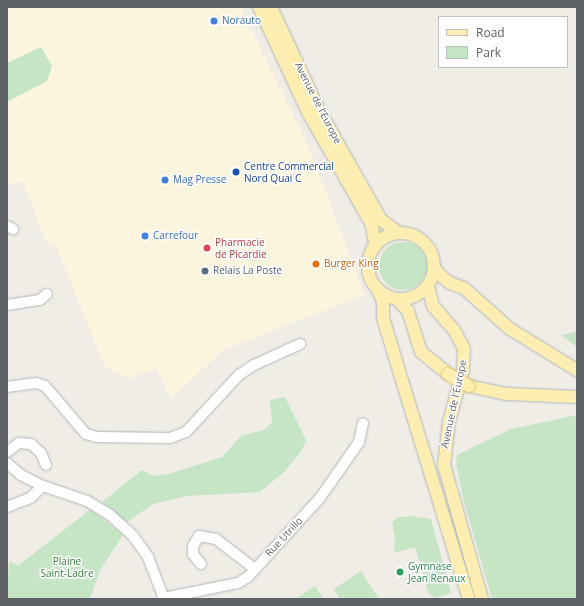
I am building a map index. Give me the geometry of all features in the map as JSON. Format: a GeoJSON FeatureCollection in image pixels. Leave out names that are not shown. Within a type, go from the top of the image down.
{"type":"FeatureCollection","features":[{"type":"Feature","properties":{"kind":"main road","name":"Avenue de l'Europe"},"geometry":{"type":"LineString","coordinates":[[259,7],[309,114],[372,225],[375,244]]}},
{"type":"Feature","properties":{"kind":"main road","name":"Avenue de l'Europe"},"geometry":{"type":"LineString","coordinates":[[271,7],[319,110],[377,213],[384,224],[398,232]]}},
{"type":"Feature","properties":{"kind":"main road"},"geometry":{"type":"LineString","coordinates":[[469,599],[383,318],[383,302],[368,271],[369,256],[375,244],[386,236],[398,232],[411,234],[422,240],[430,249],[434,267],[440,275],[450,283],[464,288],[510,329],[577,370]]}},
{"type":"Feature","properties":{"kind":"main road"},"geometry":{"type":"LineString","coordinates":[[397,299],[411,298],[428,286],[434,267]]}},
{"type":"Feature","properties":{"kind":"main road","name":"Avenue de l'Europe"},"geometry":{"type":"LineString","coordinates":[[428,286],[433,306],[454,330],[464,349],[464,365],[449,422],[444,465],[482,599]]}},
{"type":"Feature","properties":{"kind":"main road"},"geometry":{"type":"LineString","coordinates":[[378,290],[397,299],[408,311],[421,352],[448,374],[469,386],[508,394],[577,398]]}},
{"type":"Feature","properties":{"kind":"street","name":"Avenue de l'Europe"},"geometry":{"type":"LineString","coordinates":[[253,7],[274,39]]}},
{"type":"Feature","properties":{"kind":"street"},"geometry":{"type":"LineString","coordinates":[[7,305],[40,300],[47,294]]}},
{"type":"Feature","properties":{"kind":"street"},"geometry":{"type":"LineString","coordinates":[[7,387],[36,383],[45,386],[86,434],[97,437],[170,438],[186,432],[239,376],[254,365],[300,344]]}},
{"type":"Feature","properties":{"kind":"street","name":"Rue Utrillo"},"geometry":{"type":"LineString","coordinates":[[164,598],[238,583],[255,568],[320,498],[359,442],[363,424]]}},
{"type":"Feature","properties":{"kind":"street"},"geometry":{"type":"LineString","coordinates":[[7,452],[19,444],[31,444],[41,453],[46,465]]}},
{"type":"Feature","properties":{"kind":"street"},"geometry":{"type":"LineString","coordinates":[[7,462],[22,475],[43,486],[87,501],[110,515],[133,536],[148,557],[164,598]]}},
{"type":"Feature","properties":{"kind":"street"},"geometry":{"type":"LineString","coordinates":[[7,507],[30,498],[43,486]]}},
{"type":"Feature","properties":{"kind":"street"},"geometry":{"type":"LineString","coordinates":[[201,564],[193,554],[193,546],[199,536],[216,539],[255,568]]}},
{"type":"Feature","properties":{"kind":"shaded area"},"geometry":{"type":"Polygon","coordinates":[[[7,7],[240,7],[306,141],[365,295],[223,350],[171,399],[156,368],[129,379],[105,367],[57,248],[46,242],[23,182],[7,184],[7,7]]]}},
{"type":"Feature","properties":{"kind":"green space"},"geometry":{"type":"Polygon","coordinates":[[[41,47],[52,66],[47,81],[7,102],[7,63],[41,47]]]}},
{"type":"Feature","properties":{"kind":"green space"},"geometry":{"type":"Polygon","coordinates":[[[403,242],[412,244],[420,249],[425,257],[427,266],[425,275],[420,283],[412,288],[403,290],[394,288],[386,283],[381,275],[379,266],[381,257],[386,249],[394,244],[403,242]]]}},
{"type":"Feature","properties":{"kind":"green space"},"geometry":{"type":"Polygon","coordinates":[[[577,331],[577,347],[561,335],[571,333],[577,331]]]}},
{"type":"Feature","properties":{"kind":"green space"},"geometry":{"type":"Polygon","coordinates":[[[285,397],[306,440],[302,450],[285,471],[260,492],[187,496],[153,504],[127,522],[102,502],[142,470],[153,476],[169,474],[222,457],[241,436],[264,430],[272,422],[270,400],[285,397]]]}},
{"type":"Feature","properties":{"kind":"green space"},"geometry":{"type":"Polygon","coordinates":[[[577,415],[577,599],[492,599],[463,498],[456,463],[457,455],[511,429],[577,415]]]}},
{"type":"Feature","properties":{"kind":"green space","name":"Plaine Saint-Ladre"},"geometry":{"type":"Polygon","coordinates":[[[91,509],[123,535],[100,570],[90,599],[7,599],[9,562],[19,565],[91,509]]]}},
{"type":"Feature","properties":{"kind":"green space"},"geometry":{"type":"Polygon","coordinates":[[[410,516],[431,519],[451,593],[435,598],[429,594],[415,547],[394,553],[395,538],[392,523],[396,518],[410,516]]]}},
{"type":"Feature","properties":{"kind":"green space"},"geometry":{"type":"Polygon","coordinates":[[[361,571],[379,599],[340,599],[334,589],[361,571]]]}},
{"type":"Feature","properties":{"kind":"green space"},"geometry":{"type":"Polygon","coordinates":[[[315,586],[323,599],[295,599],[315,586]]]}},
{"type":"Feature","properties":{"kind":"place","name":"Norauto"},"geometry":{"type":"Point","coordinates":[214,21]}},
{"type":"Feature","properties":{"kind":"place","name":"Centre Commercial Nord Quai C"},"geometry":{"type":"Point","coordinates":[236,172]}},
{"type":"Feature","properties":{"kind":"place","name":"Mag Presse"},"geometry":{"type":"Point","coordinates":[165,180]}},
{"type":"Feature","properties":{"kind":"place","name":"Carrefour"},"geometry":{"type":"Point","coordinates":[145,236]}},
{"type":"Feature","properties":{"kind":"place","name":"Pharmacie de Picardie"},"geometry":{"type":"Point","coordinates":[207,248]}},
{"type":"Feature","properties":{"kind":"place","name":"Burger King"},"geometry":{"type":"Point","coordinates":[316,264]}},
{"type":"Feature","properties":{"kind":"place","name":"Relais La Poste"},"geometry":{"type":"Point","coordinates":[205,271]}},
{"type":"Feature","properties":{"kind":"place","name":"Gymnase Jean Renaux"},"geometry":{"type":"Point","coordinates":[400,572]}}]}
